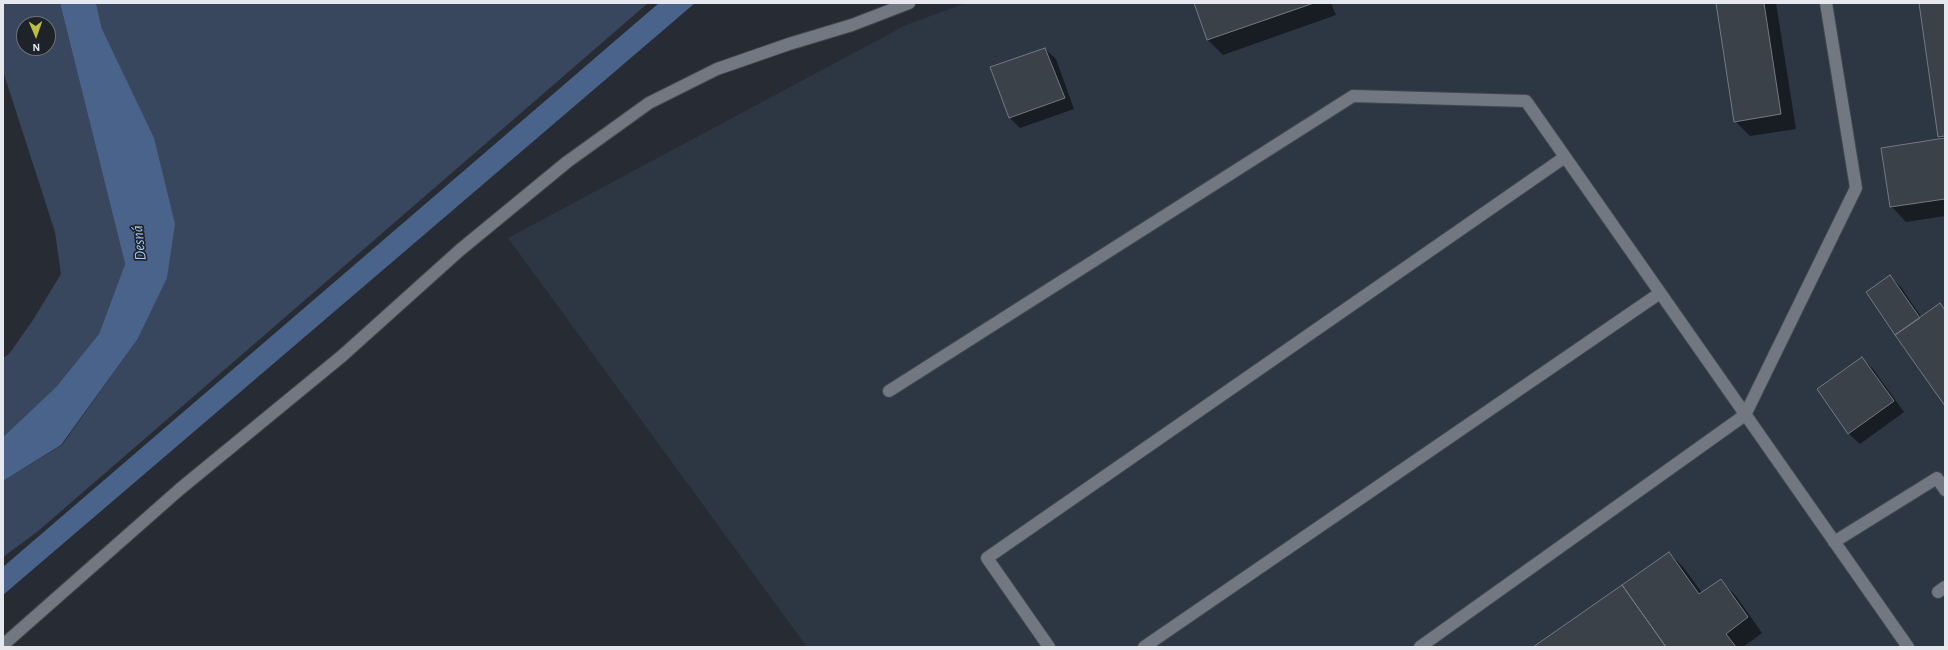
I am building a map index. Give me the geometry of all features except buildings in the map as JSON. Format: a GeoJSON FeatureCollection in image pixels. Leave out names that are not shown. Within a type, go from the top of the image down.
{"type":"FeatureCollection","features":[{"type":"Feature","properties":{"kind":"lane"},"geometry":{"type":"LineString","coordinates":[[3,645],[180,489],[342,356],[460,250],[567,162],[649,103],[717,69],[789,44],[852,25],[909,3]]}},
{"type":"Feature","properties":{"kind":"lane"},"geometry":{"type":"LineString","coordinates":[[1420,647],[1745,415],[1856,188],[1826,3]]}},
{"type":"Feature","properties":{"kind":"lane"},"geometry":{"type":"LineString","coordinates":[[889,391],[1353,96],[1526,102],[1908,647]]}},
{"type":"Feature","properties":{"kind":"lane"},"geometry":{"type":"LineString","coordinates":[[1049,647],[987,558],[1565,157]]}},
{"type":"Feature","properties":{"kind":"lane"},"geometry":{"type":"LineString","coordinates":[[1144,647],[1660,293]]}},
{"type":"Feature","properties":{"kind":"lane"},"geometry":{"type":"LineString","coordinates":[[1834,542],[1937,478],[1945,490]]}},
{"type":"Feature","properties":{"kind":"shaded area"},"geometry":{"type":"Polygon","coordinates":[[[3,3],[60,3],[125,264],[99,334],[56,387],[3,437],[3,358],[9,354],[33,320],[61,274],[55,232],[3,71],[3,3]]]}},
{"type":"Feature","properties":{"kind":"shaded area"},"geometry":{"type":"Polygon","coordinates":[[[96,3],[648,3],[37,532],[3,557],[3,481],[62,445],[137,340],[102,29],[96,3]]]}},
{"type":"Feature","properties":{"kind":"shaded area"},"geometry":{"type":"Polygon","coordinates":[[[966,3],[1945,3],[1945,647],[807,647],[508,238],[906,25],[966,3]]]}},
{"type":"Feature","properties":{"kind":"water","name":"Desná"},"geometry":{"type":"Polygon","coordinates":[[[60,3],[96,3],[102,29],[154,138],[175,224],[167,278],[137,340],[61,445],[3,481],[3,437],[56,387],[99,334],[125,264],[60,3]]]}},
{"type":"Feature","properties":{"kind":"water"},"geometry":{"type":"Polygon","coordinates":[[[659,3],[695,3],[3,595],[3,567],[659,3]]]}}]}
